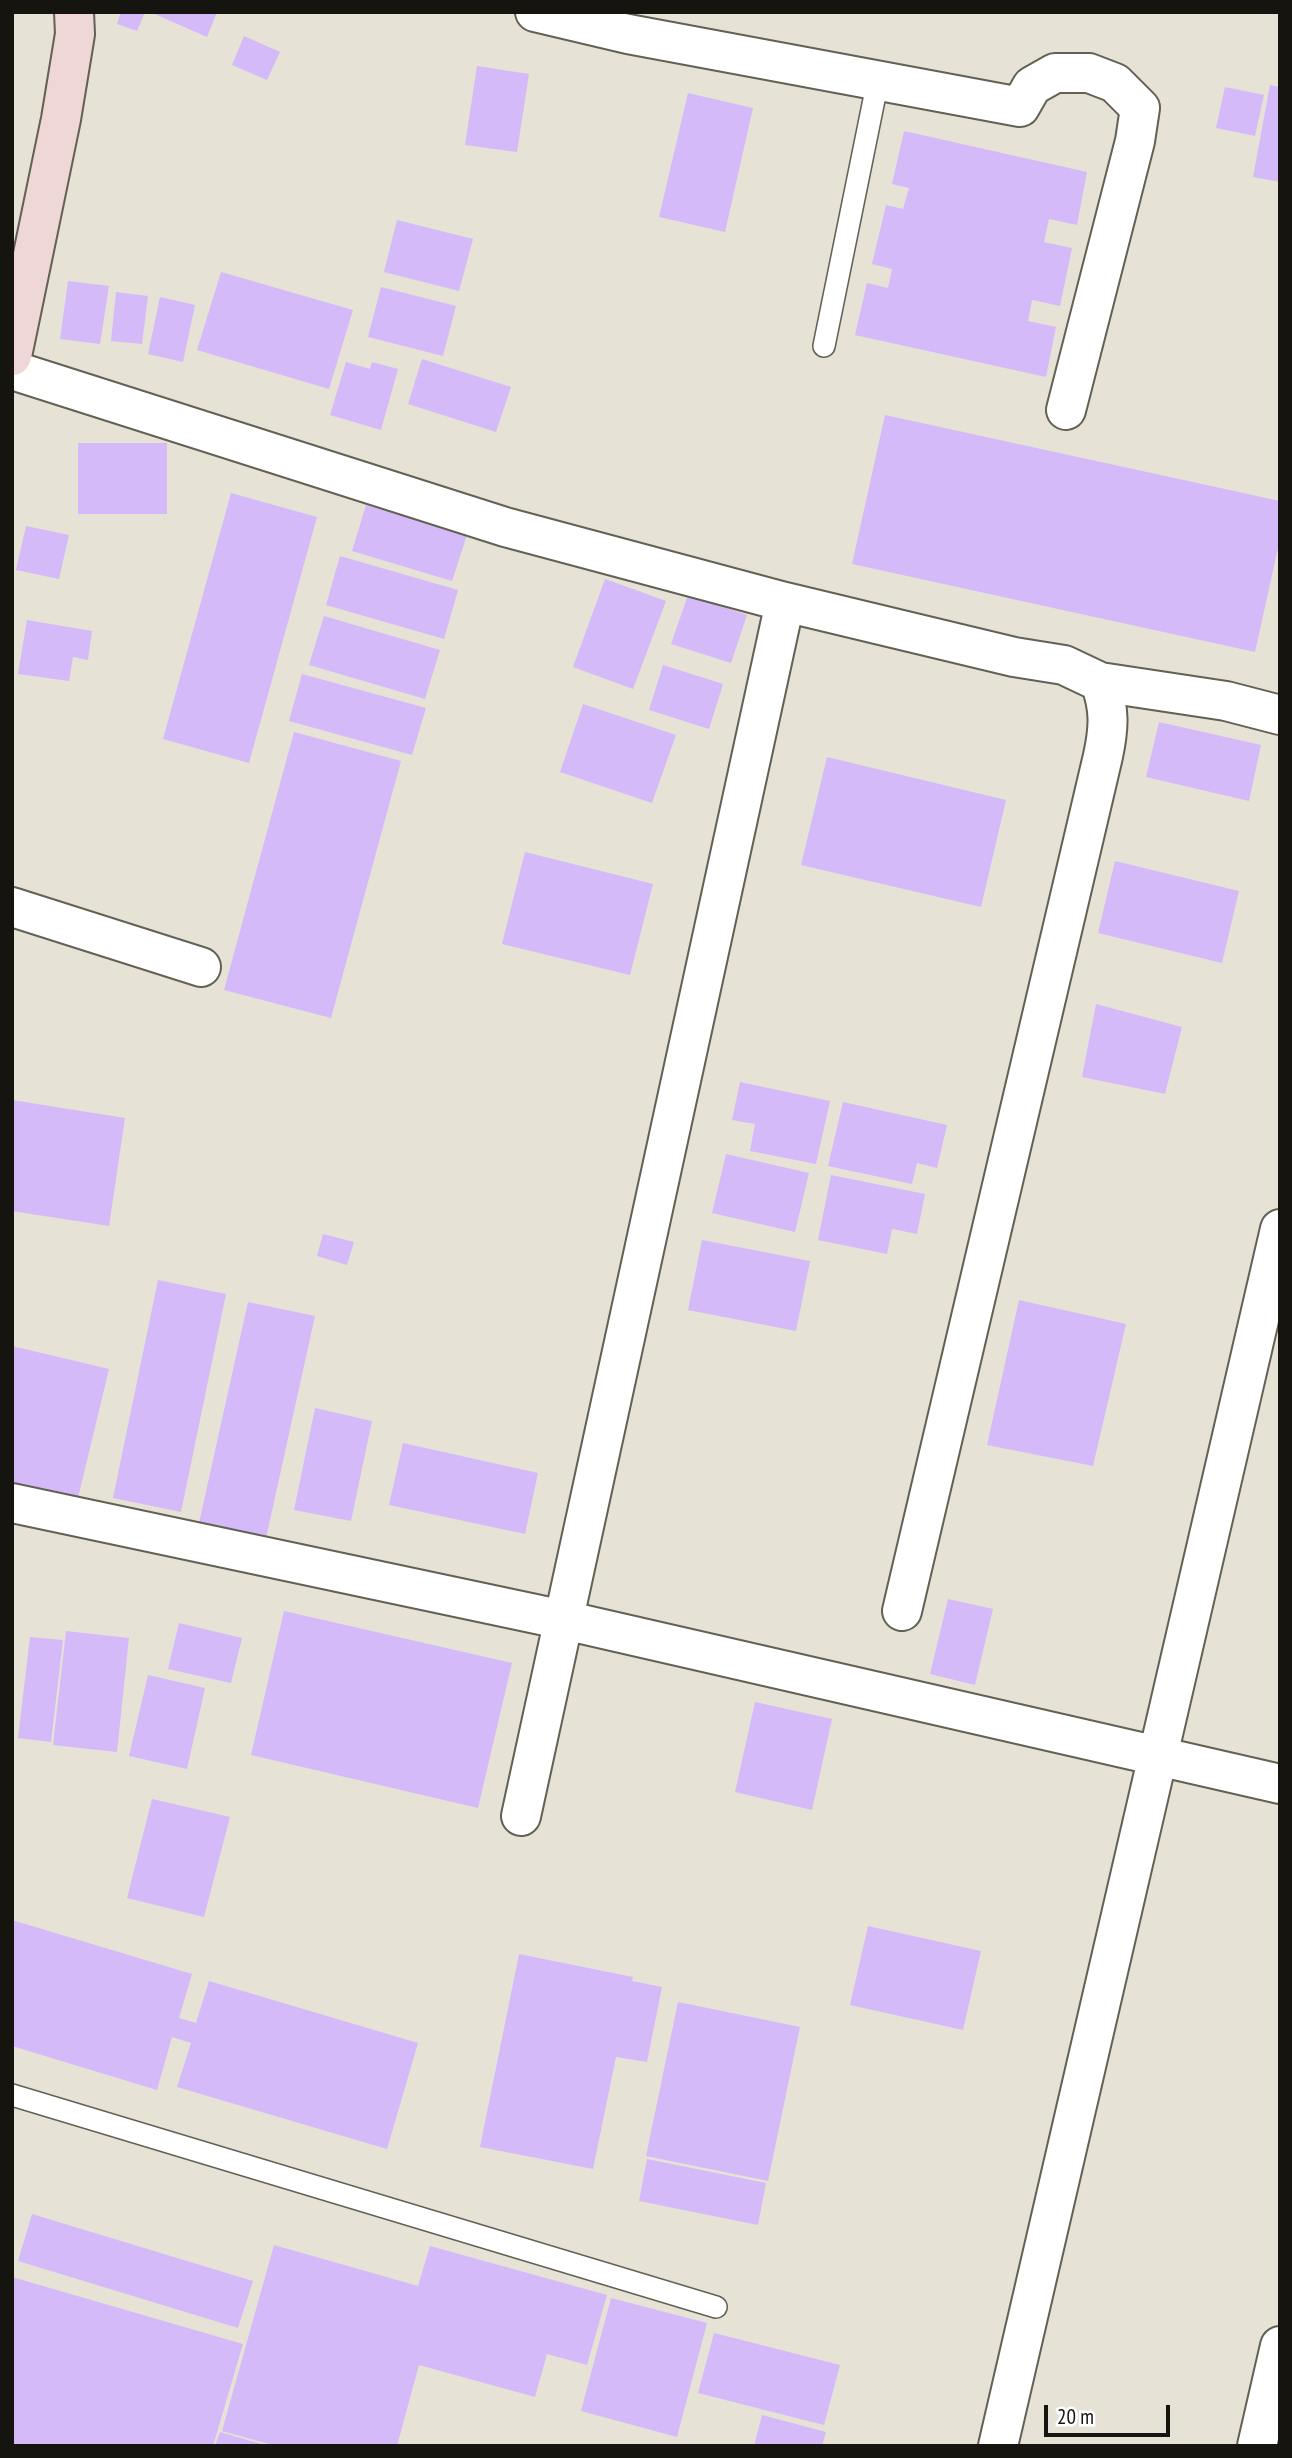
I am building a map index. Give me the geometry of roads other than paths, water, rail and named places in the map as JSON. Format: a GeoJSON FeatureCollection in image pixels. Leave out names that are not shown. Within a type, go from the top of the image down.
{"type":"FeatureCollection","features":[{"type":"Feature","properties":{"kind":"main road"},"geometry":{"type":"LineString","coordinates":[[12,356],[61,119],[75,34],[74,12]]}},
{"type":"Feature","properties":{"kind":"street"},"geometry":{"type":"LineString","coordinates":[[535,12],[628,34],[1020,107],[1032,86],[1055,73],[1089,73],[1115,83],[1139,108],[1135,141],[1066,410]]}},
{"type":"Feature","properties":{"kind":"street"},"geometry":{"type":"LineString","coordinates":[[12,370],[505,527],[785,602],[1014,657],[1064,665],[1100,682],[1226,701],[1280,715]]}},
{"type":"Feature","properties":{"kind":"street"},"geometry":{"type":"LineString","coordinates":[[521,1816],[785,602]]}},
{"type":"Feature","properties":{"kind":"street"},"geometry":{"type":"LineString","coordinates":[[902,1611],[1103,756],[1109,726],[1108,705],[1100,682]]}},
{"type":"Feature","properties":{"kind":"street"},"geometry":{"type":"LineString","coordinates":[[12,907],[201,967]]}},
{"type":"Feature","properties":{"kind":"street"},"geometry":{"type":"LineString","coordinates":[[998,2446],[1280,1229]]}},
{"type":"Feature","properties":{"kind":"street"},"geometry":{"type":"LineString","coordinates":[[12,1503],[564,1620],[1280,1784]]}},
{"type":"Feature","properties":{"kind":"street"},"geometry":{"type":"LineString","coordinates":[[1257,2446],[1280,2346]]}},
{"type":"Feature","properties":{"kind":"lane"},"geometry":{"type":"LineString","coordinates":[[824,346],[878,80]]}},
{"type":"Feature","properties":{"kind":"lane"},"geometry":{"type":"LineString","coordinates":[[12,2095],[716,2307]]}}]}
